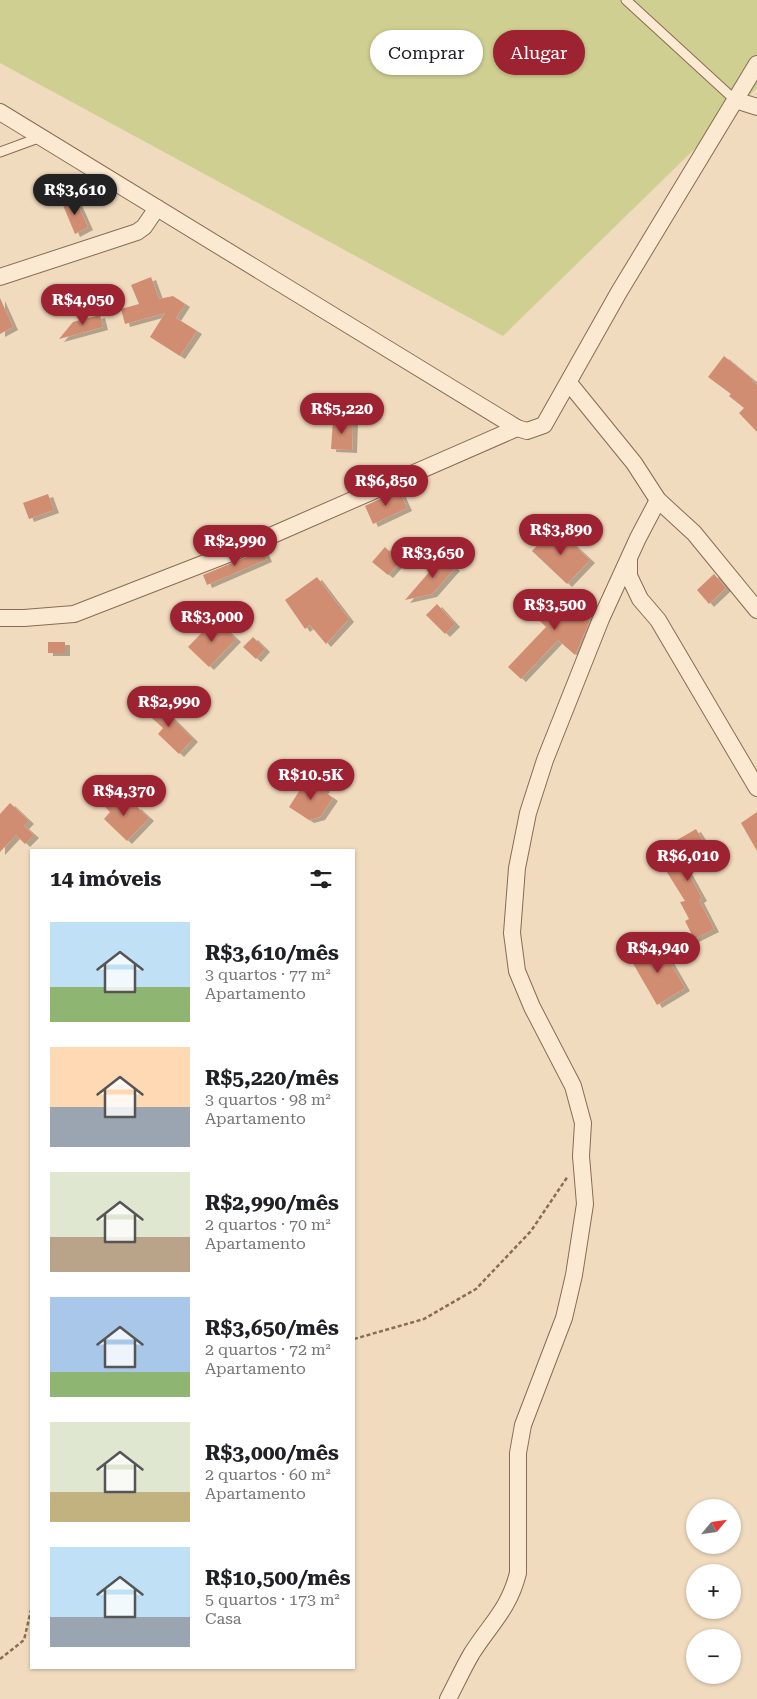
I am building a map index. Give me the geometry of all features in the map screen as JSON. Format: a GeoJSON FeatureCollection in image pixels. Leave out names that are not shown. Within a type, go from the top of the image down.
{"type":"FeatureCollection","features":[{"type":"Feature","properties":{"kind":"street"},"geometry":{"type":"LineString","coordinates":[[0,112],[517,428],[527,431],[544,425],[620,292],[757,64]]}},
{"type":"Feature","properties":{"kind":"street"},"geometry":{"type":"LineString","coordinates":[[735,100],[757,107]]}},
{"type":"Feature","properties":{"kind":"street"},"geometry":{"type":"LineString","coordinates":[[0,276],[137,232],[144,227],[158,208]]}},
{"type":"Feature","properties":{"kind":"street"},"geometry":{"type":"LineString","coordinates":[[569,382],[634,463],[658,500],[694,533],[757,610]]}},
{"type":"Feature","properties":{"kind":"street"},"geometry":{"type":"LineString","coordinates":[[0,618],[74,614],[236,551],[517,428]]}},
{"type":"Feature","properties":{"kind":"street"},"geometry":{"type":"LineString","coordinates":[[448,1699],[471,1654],[500,1615],[514,1590],[518,1572],[518,1453],[523,1425],[564,1318],[574,1275],[584,1204],[581,1156],[583,1124],[573,1086],[532,1007],[517,971],[512,933],[517,868],[528,813],[544,760],[601,619],[658,500]]}},
{"type":"Feature","properties":{"kind":"street"},"geometry":{"type":"LineString","coordinates":[[630,556],[629,576],[640,599],[658,620],[757,788]]}},
{"type":"Feature","properties":{"kind":"lane"},"geometry":{"type":"LineString","coordinates":[[626,0],[735,100]]}},
{"type":"Feature","properties":{"kind":"lane"},"geometry":{"type":"LineString","coordinates":[[0,152],[42,137]]}},
{"type":"Feature","properties":{"kind":"path"},"geometry":{"type":"LineString","coordinates":[[355,1339],[424,1319],[476,1289],[531,1231],[581,1156]]}},
{"type":"Feature","properties":{"kind":"path"},"geometry":{"type":"LineString","coordinates":[[0,1659],[24,1640],[30,1614]]}},
{"type":"Feature","properties":{"kind":"green space"},"geometry":{"type":"Polygon","coordinates":[[[0,0],[757,0],[757,88],[503,336],[0,63],[0,0]]]}},
{"type":"Feature","properties":{"kind":"building"},"geometry":{"type":"Polygon","coordinates":[[[75,198],[88,227],[75,234],[62,203],[75,198]]]}},
{"type":"Feature","properties":{"kind":"building"},"geometry":{"type":"Polygon","coordinates":[[[151,277],[159,299],[173,296],[185,304],[176,318],[197,331],[180,356],[150,337],[165,313],[125,324],[121,309],[139,304],[131,285],[151,277]]]}},
{"type":"Feature","properties":{"kind":"building"},"geometry":{"type":"Polygon","coordinates":[[[0,298],[13,327],[0,334],[0,298]]]}},
{"type":"Feature","properties":{"kind":"building"},"geometry":{"type":"Polygon","coordinates":[[[100,315],[103,327],[59,339],[73,322],[100,315]]]}},
{"type":"Feature","properties":{"kind":"building"},"geometry":{"type":"Polygon","coordinates":[[[724,356],[757,385],[757,432],[739,413],[744,408],[729,396],[731,394],[708,377],[724,356]]]}},
{"type":"Feature","properties":{"kind":"building"},"geometry":{"type":"Polygon","coordinates":[[[333,420],[353,421],[352,450],[331,449],[333,420]]]}},
{"type":"Feature","properties":{"kind":"building"},"geometry":{"type":"Polygon","coordinates":[[[399,490],[407,508],[373,524],[365,506],[399,490]]]}},
{"type":"Feature","properties":{"kind":"building"},"geometry":{"type":"Polygon","coordinates":[[[48,494],[54,510],[29,519],[23,503],[48,494]]]}},
{"type":"Feature","properties":{"kind":"building"},"geometry":{"type":"Polygon","coordinates":[[[555,527],[590,560],[567,584],[532,551],[555,527]]]}},
{"type":"Feature","properties":{"kind":"building"},"geometry":{"type":"Polygon","coordinates":[[[385,547],[400,562],[388,575],[372,562],[385,547]]]}},
{"type":"Feature","properties":{"kind":"building"},"geometry":{"type":"Polygon","coordinates":[[[263,550],[267,559],[207,585],[203,575],[263,550]]]}},
{"type":"Feature","properties":{"kind":"building"},"geometry":{"type":"Polygon","coordinates":[[[443,556],[455,568],[432,594],[405,600],[443,556]]]}},
{"type":"Feature","properties":{"kind":"building"},"geometry":{"type":"Polygon","coordinates":[[[714,574],[726,588],[709,604],[697,590],[714,574]]]}},
{"type":"Feature","properties":{"kind":"building"},"geometry":{"type":"Polygon","coordinates":[[[317,577],[349,619],[326,644],[310,625],[305,629],[285,600],[317,577]]]}},
{"type":"Feature","properties":{"kind":"building"},"geometry":{"type":"Polygon","coordinates":[[[562,589],[577,603],[579,601],[591,612],[589,623],[575,655],[558,640],[521,679],[508,667],[546,627],[536,617],[562,589]]]}},
{"type":"Feature","properties":{"kind":"building"},"geometry":{"type":"Polygon","coordinates":[[[437,604],[455,624],[445,634],[426,615],[437,604]]]}},
{"type":"Feature","properties":{"kind":"building"},"geometry":{"type":"Polygon","coordinates":[[[215,619],[236,639],[209,667],[188,647],[215,619]]]}},
{"type":"Feature","properties":{"kind":"building"},"geometry":{"type":"Polygon","coordinates":[[[253,637],[265,649],[256,659],[243,647],[253,637]]]}},
{"type":"Feature","properties":{"kind":"building"},"geometry":{"type":"Polygon","coordinates":[[[48,642],[65,642],[65,653],[48,653],[48,642]]]}},
{"type":"Feature","properties":{"kind":"building"},"geometry":{"type":"Polygon","coordinates":[[[154,700],[193,739],[179,754],[158,734],[163,728],[144,711],[154,700]]]}},
{"type":"Feature","properties":{"kind":"building"},"geometry":{"type":"Polygon","coordinates":[[[305,782],[312,786],[315,782],[333,798],[320,817],[309,820],[289,807],[305,782]]]}},
{"type":"Feature","properties":{"kind":"building"},"geometry":{"type":"Polygon","coordinates":[[[116,793],[135,808],[136,806],[149,818],[127,841],[104,819],[110,812],[104,806],[116,793]]]}},
{"type":"Feature","properties":{"kind":"building"},"geometry":{"type":"Polygon","coordinates":[[[10,803],[29,821],[24,826],[34,835],[25,844],[16,835],[0,852],[0,814],[10,803]]]}},
{"type":"Feature","properties":{"kind":"building"},"geometry":{"type":"Polygon","coordinates":[[[757,812],[757,851],[741,823],[757,812]]]}},
{"type":"Feature","properties":{"kind":"building"},"geometry":{"type":"Polygon","coordinates":[[[696,829],[707,847],[682,862],[702,898],[699,900],[714,929],[694,939],[685,921],[689,919],[680,902],[685,901],[658,858],[680,845],[677,840],[696,829]]]}},
{"type":"Feature","properties":{"kind":"building"},"geometry":{"type":"Polygon","coordinates":[[[659,943],[685,988],[657,1005],[631,960],[659,943]]]}}]}
